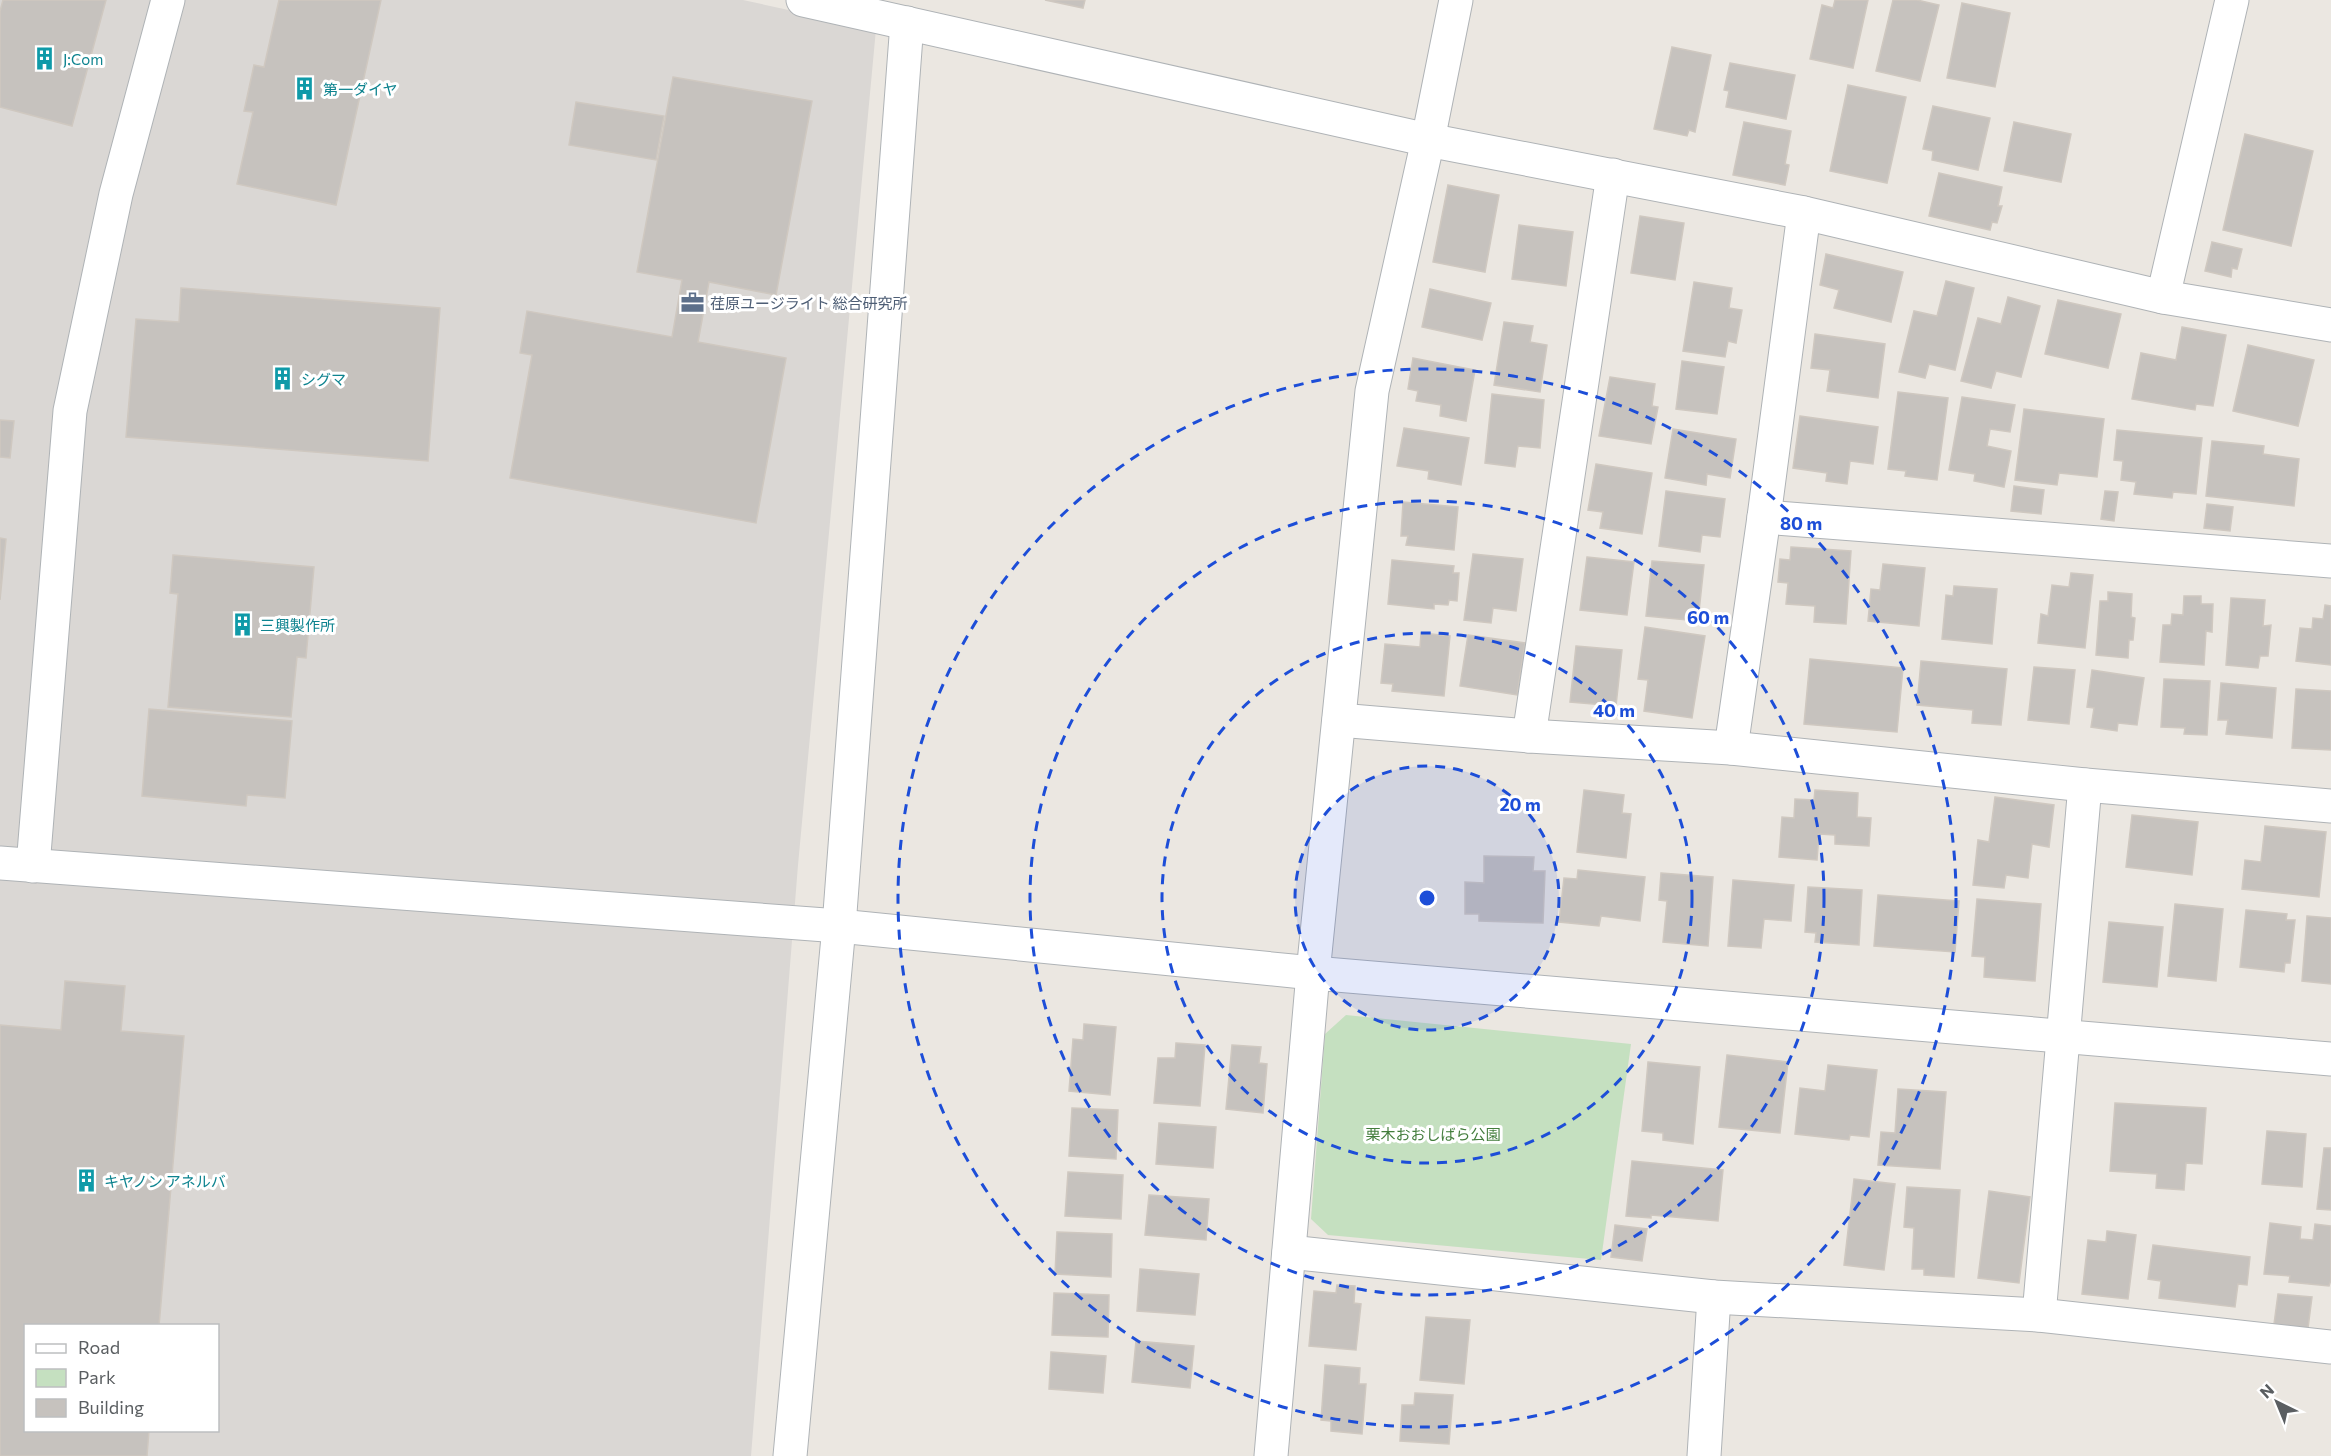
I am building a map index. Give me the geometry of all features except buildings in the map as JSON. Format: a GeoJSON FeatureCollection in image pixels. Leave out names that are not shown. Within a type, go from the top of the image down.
{"type":"FeatureCollection","features":[{"type":"Feature","properties":{"kind":"street"},"geometry":{"type":"LineString","coordinates":[[33,866],[70,411],[116,194],[168,0]]}},
{"type":"Feature","properties":{"kind":"street"},"geometry":{"type":"LineString","coordinates":[[803,0],[1428,140],[1804,213],[2163,297],[2331,325]]}},
{"type":"Feature","properties":{"kind":"street"},"geometry":{"type":"LineString","coordinates":[[1271,1456],[1312,973],[1372,391],[1428,140],[1456,0]]}},
{"type":"Feature","properties":{"kind":"street"},"geometry":{"type":"LineString","coordinates":[[2163,297],[2232,0]]}},
{"type":"Feature","properties":{"kind":"street"},"geometry":{"type":"LineString","coordinates":[[790,1456],[839,926],[907,23]]}},
{"type":"Feature","properties":{"kind":"street"},"geometry":{"type":"LineString","coordinates":[[1529,736],[1613,175]]}},
{"type":"Feature","properties":{"kind":"street"},"geometry":{"type":"LineString","coordinates":[[1731,748],[1804,213]]}},
{"type":"Feature","properties":{"kind":"street"},"geometry":{"type":"LineString","coordinates":[[1764,517],[2331,561]]}},
{"type":"Feature","properties":{"kind":"street"},"geometry":{"type":"LineString","coordinates":[[1339,720],[1529,736],[1731,748],[2085,785],[2331,806]]}},
{"type":"Feature","properties":{"kind":"street"},"geometry":{"type":"LineString","coordinates":[[2039,1316],[2085,785]]}},
{"type":"Feature","properties":{"kind":"street"},"geometry":{"type":"LineString","coordinates":[[0,863],[839,926],[1312,973],[2331,1059]]}},
{"type":"Feature","properties":{"kind":"street"},"geometry":{"type":"LineString","coordinates":[[1288,1252],[1714,1297],[2039,1316],[2331,1347]]}},
{"type":"Feature","properties":{"kind":"street"},"geometry":{"type":"LineString","coordinates":[[1704,1456],[1714,1297]]}},
{"type":"Feature","properties":{"kind":"shaded area"},"geometry":{"type":"Polygon","coordinates":[[[0,0],[743,0],[876,29],[798,865],[751,1456],[0,1456],[0,0]]]}},
{"type":"Feature","properties":{"kind":"green space","name":"栗木おおしばら公園"},"geometry":{"type":"Polygon","coordinates":[[[1346,1015],[1631,1044],[1601,1260],[1328,1235],[1311,1219],[1325,1034],[1346,1015]]]}},
{"type":"Feature","properties":{"kind":"place","name":"J:Com"},"geometry":{"type":"Point","coordinates":[45,59]}},
{"type":"Feature","properties":{"kind":"place","name":"第一ダイヤ"},"geometry":{"type":"Point","coordinates":[305,89]}},
{"type":"Feature","properties":{"kind":"place","name":"荏原ユージライト 総合研究所"},"geometry":{"type":"Point","coordinates":[692,303]}},
{"type":"Feature","properties":{"kind":"place","name":"シグマ"},"geometry":{"type":"Point","coordinates":[283,379]}},
{"type":"Feature","properties":{"kind":"place","name":"三興製作所"},"geometry":{"type":"Point","coordinates":[242,625]}},
{"type":"Feature","properties":{"kind":"place","name":"キヤノン アネルバ"},"geometry":{"type":"Point","coordinates":[86,1181]}}]}
